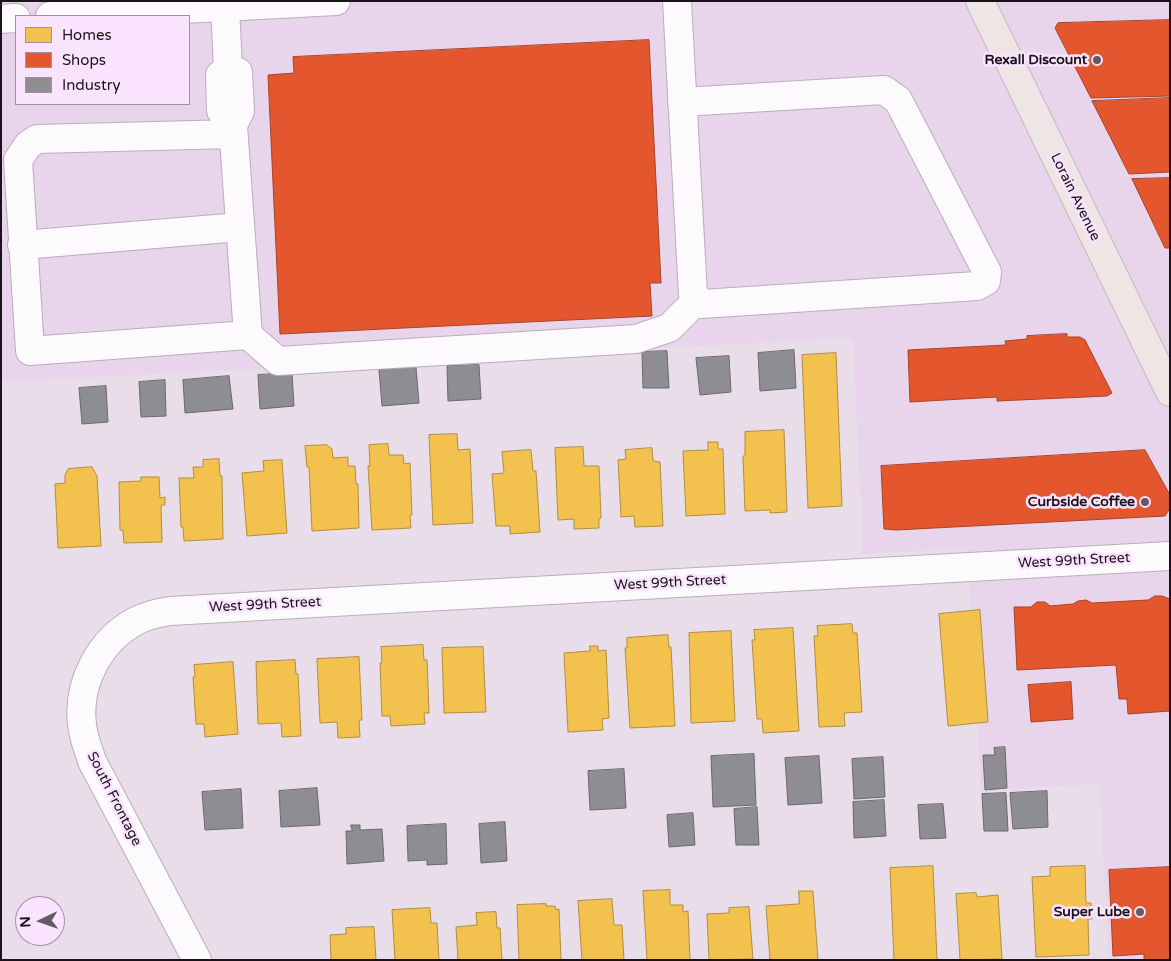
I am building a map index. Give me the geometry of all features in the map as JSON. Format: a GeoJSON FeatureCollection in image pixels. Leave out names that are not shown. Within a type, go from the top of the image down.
{"type":"FeatureCollection","features":[{"type":"Feature","properties":{"kind":"main road","name":"Lorain Avenue"},"geometry":{"type":"LineString","coordinates":[[980,1],[1170,392]]}},
{"type":"Feature","properties":{"kind":"street"},"geometry":{"type":"LineString","coordinates":[[69,15],[336,1]]}},
{"type":"Feature","properties":{"kind":"street"},"geometry":{"type":"LineString","coordinates":[[677,1],[682,102],[693,295],[702,304],[977,286],[986,282],[987,272],[898,100],[884,90],[682,102]]}},
{"type":"Feature","properties":{"kind":"street"},"geometry":{"type":"LineString","coordinates":[[225,7],[228,68],[238,72],[240,110],[233,130],[248,335],[278,361],[636,339],[669,328],[698,299]]}},
{"type":"Feature","properties":{"kind":"street"},"geometry":{"type":"LineString","coordinates":[[1,19],[15,18]]}},
{"type":"Feature","properties":{"kind":"street"},"geometry":{"type":"LineString","coordinates":[[233,130],[37,139],[28,145],[18,160],[22,245],[30,351],[248,335]]}},
{"type":"Feature","properties":{"kind":"street"},"geometry":{"type":"LineString","coordinates":[[22,245],[240,227]]}},
{"type":"Feature","properties":{"kind":"street","name":"West 99th Street"},"geometry":{"type":"LineString","coordinates":[[170,611],[1170,556]]}},
{"type":"Feature","properties":{"kind":"street","name":"South Frontage"},"geometry":{"type":"LineString","coordinates":[[170,611],[138,620],[109,641],[90,673],[85,686],[81,711],[84,736],[92,760],[197,960]]}},
{"type":"Feature","properties":{"kind":"shaded area"},"geometry":{"type":"Polygon","coordinates":[[[1,1],[1170,1],[1170,960],[1109,960],[1099,784],[981,790],[967,548],[863,554],[853,338],[1,382],[1,1]]]}},
{"type":"Feature","properties":{"kind":"building: Homes"},"geometry":{"type":"Polygon","coordinates":[[[836,353],[842,506],[808,508],[802,355],[836,353]]]}},
{"type":"Feature","properties":{"kind":"building: Homes"},"geometry":{"type":"Polygon","coordinates":[[[784,430],[787,512],[770,513],[770,510],[745,511],[743,456],[745,456],[745,432],[784,430]]]}},
{"type":"Feature","properties":{"kind":"building: Homes"},"geometry":{"type":"Polygon","coordinates":[[[457,434],[458,450],[470,449],[473,523],[433,525],[429,435],[457,434]]]}},
{"type":"Feature","properties":{"kind":"building: Homes"},"geometry":{"type":"Polygon","coordinates":[[[708,442],[718,442],[718,449],[723,449],[725,514],[686,516],[683,451],[708,450],[708,442]]]}},
{"type":"Feature","properties":{"kind":"building: Homes"},"geometry":{"type":"Polygon","coordinates":[[[388,444],[389,455],[403,455],[404,464],[410,463],[411,528],[372,530],[368,466],[370,466],[369,445],[388,444]]]}},
{"type":"Feature","properties":{"kind":"building: Homes"},"geometry":{"type":"Polygon","coordinates":[[[327,445],[332,449],[333,458],[348,457],[348,466],[355,466],[356,484],[358,484],[359,528],[312,531],[309,467],[307,467],[305,446],[327,445]]]}},
{"type":"Feature","properties":{"kind":"building: Homes"},"geometry":{"type":"Polygon","coordinates":[[[583,447],[584,466],[599,466],[601,518],[599,519],[599,528],[574,529],[574,519],[558,520],[555,448],[583,447]]]}},
{"type":"Feature","properties":{"kind":"building: Homes"},"geometry":{"type":"Polygon","coordinates":[[[652,448],[653,461],[660,462],[663,526],[635,527],[634,516],[621,517],[618,460],[626,459],[625,450],[652,448]]]}},
{"type":"Feature","properties":{"kind":"building: Homes"},"geometry":{"type":"Polygon","coordinates":[[[531,450],[533,471],[536,471],[540,532],[510,534],[510,526],[496,526],[492,474],[504,473],[502,452],[531,450]]]}},
{"type":"Feature","properties":{"kind":"building: Homes"},"geometry":{"type":"Polygon","coordinates":[[[219,459],[220,476],[222,476],[223,539],[184,541],[183,527],[181,527],[179,478],[194,478],[193,467],[203,467],[203,460],[219,459]]]}},
{"type":"Feature","properties":{"kind":"building: Homes"},"geometry":{"type":"Polygon","coordinates":[[[282,460],[287,533],[247,536],[242,473],[264,471],[263,461],[282,460]]]}},
{"type":"Feature","properties":{"kind":"building: Homes"},"geometry":{"type":"Polygon","coordinates":[[[92,467],[97,476],[101,546],[58,548],[55,484],[65,483],[65,475],[68,469],[92,467]]]}},
{"type":"Feature","properties":{"kind":"building: Homes"},"geometry":{"type":"Polygon","coordinates":[[[141,477],[159,477],[160,498],[165,497],[165,505],[161,505],[162,542],[124,543],[123,530],[120,530],[119,482],[141,481],[141,477]]]}},
{"type":"Feature","properties":{"kind":"building: Homes"},"geometry":{"type":"Polygon","coordinates":[[[980,610],[988,722],[948,726],[939,614],[980,610]]]}},
{"type":"Feature","properties":{"kind":"building: Homes"},"geometry":{"type":"Polygon","coordinates":[[[852,624],[853,633],[857,633],[862,712],[844,713],[845,726],[819,727],[814,636],[818,636],[817,626],[852,624]]]}},
{"type":"Feature","properties":{"kind":"building: Homes"},"geometry":{"type":"Polygon","coordinates":[[[793,628],[799,731],[763,733],[762,719],[757,719],[752,640],[755,640],[754,630],[793,628]]]}},
{"type":"Feature","properties":{"kind":"building: Homes"},"geometry":{"type":"Polygon","coordinates":[[[731,631],[735,721],[691,723],[689,633],[731,631]]]}},
{"type":"Feature","properties":{"kind":"building: Homes"},"geometry":{"type":"Polygon","coordinates":[[[668,635],[669,647],[671,647],[675,726],[630,728],[625,648],[627,648],[627,638],[668,635]]]}},
{"type":"Feature","properties":{"kind":"building: Homes"},"geometry":{"type":"Polygon","coordinates":[[[423,645],[424,660],[427,660],[429,713],[424,713],[425,724],[391,726],[390,716],[382,716],[381,647],[423,645]]]}},
{"type":"Feature","properties":{"kind":"building: Homes"},"geometry":{"type":"Polygon","coordinates":[[[590,646],[598,646],[598,651],[606,650],[609,718],[602,719],[603,730],[568,732],[564,653],[590,651],[590,646]]]}},
{"type":"Feature","properties":{"kind":"building: Homes"},"geometry":{"type":"Polygon","coordinates":[[[483,647],[486,712],[444,713],[442,648],[483,647]]]}},
{"type":"Feature","properties":{"kind":"building: Homes"},"geometry":{"type":"Polygon","coordinates":[[[359,657],[362,720],[359,720],[360,737],[338,738],[337,722],[320,723],[317,659],[359,657]]]}},
{"type":"Feature","properties":{"kind":"building: Homes"},"geometry":{"type":"Polygon","coordinates":[[[295,660],[296,674],[298,674],[301,736],[282,737],[281,723],[258,724],[256,662],[295,660]]]}},
{"type":"Feature","properties":{"kind":"building: Homes"},"geometry":{"type":"Polygon","coordinates":[[[233,662],[238,734],[205,737],[204,724],[196,724],[194,665],[233,662]]]}},
{"type":"Feature","properties":{"kind":"building: Homes"},"geometry":{"type":"Polygon","coordinates":[[[933,866],[937,960],[894,960],[890,868],[933,866]]]}},
{"type":"Feature","properties":{"kind":"building: Homes"},"geometry":{"type":"Polygon","coordinates":[[[1085,866],[1086,903],[1091,903],[1092,919],[1088,919],[1089,955],[1036,957],[1032,877],[1050,876],[1050,867],[1085,866]]]}},
{"type":"Feature","properties":{"kind":"building: Homes"},"geometry":{"type":"Polygon","coordinates":[[[670,890],[670,905],[683,905],[683,912],[688,911],[690,960],[647,960],[643,891],[670,890]]]}},
{"type":"Feature","properties":{"kind":"building: Homes"},"geometry":{"type":"Polygon","coordinates":[[[799,891],[813,891],[818,960],[770,960],[766,906],[799,904],[799,891]]]}},
{"type":"Feature","properties":{"kind":"building: Homes"},"geometry":{"type":"Polygon","coordinates":[[[976,893],[977,897],[998,895],[1002,959],[960,960],[956,894],[976,893]]]}},
{"type":"Feature","properties":{"kind":"building: Homes"},"geometry":{"type":"Polygon","coordinates":[[[612,899],[614,925],[622,925],[624,960],[582,960],[578,901],[612,899]]]}},
{"type":"Feature","properties":{"kind":"building: Homes"},"geometry":{"type":"Polygon","coordinates":[[[546,904],[546,906],[555,906],[556,910],[559,909],[561,960],[519,960],[517,905],[546,904]]]}},
{"type":"Feature","properties":{"kind":"building: Homes"},"geometry":{"type":"Polygon","coordinates":[[[749,907],[753,959],[709,960],[707,914],[729,913],[729,908],[749,907]]]}},
{"type":"Feature","properties":{"kind":"building: Homes"},"geometry":{"type":"Polygon","coordinates":[[[430,908],[431,923],[437,923],[439,960],[395,960],[392,910],[430,908]]]}},
{"type":"Feature","properties":{"kind":"building: Homes"},"geometry":{"type":"Polygon","coordinates":[[[496,912],[497,928],[500,928],[502,960],[458,960],[456,927],[477,925],[476,913],[496,912]]]}},
{"type":"Feature","properties":{"kind":"building: Homes"},"geometry":{"type":"Polygon","coordinates":[[[374,927],[376,960],[331,960],[330,935],[346,934],[346,928],[374,927]]]}},
{"type":"Feature","properties":{"kind":"building: Shops"},"geometry":{"type":"Polygon","coordinates":[[[1170,20],[1170,96],[1091,98],[1055,28],[1058,23],[1170,20]]]}},
{"type":"Feature","properties":{"kind":"building: Shops"},"geometry":{"type":"Polygon","coordinates":[[[649,40],[661,283],[650,283],[652,316],[280,334],[268,75],[294,73],[293,57],[649,40]]]}},
{"type":"Feature","properties":{"kind":"building: Shops"},"geometry":{"type":"Polygon","coordinates":[[[1170,98],[1170,172],[1129,174],[1092,101],[1170,98]]]}},
{"type":"Feature","properties":{"kind":"building: Shops"},"geometry":{"type":"Polygon","coordinates":[[[1170,178],[1170,248],[1165,248],[1132,179],[1170,178]]]}},
{"type":"Feature","properties":{"kind":"building: Shops"},"geometry":{"type":"Polygon","coordinates":[[[1067,334],[1067,337],[1080,337],[1085,340],[1112,393],[1107,396],[997,401],[997,397],[910,402],[908,350],[1006,345],[1005,341],[1027,339],[1027,336],[1067,334]]]}},
{"type":"Feature","properties":{"kind":"building: Shops"},"geometry":{"type":"Polygon","coordinates":[[[1145,450],[1170,495],[1170,508],[1165,516],[896,530],[884,529],[881,466],[1145,450]]]}},
{"type":"Feature","properties":{"kind":"building: Shops"},"geometry":{"type":"Polygon","coordinates":[[[1155,596],[1170,599],[1170,711],[1128,714],[1127,699],[1119,699],[1116,665],[1017,670],[1014,607],[1031,607],[1037,602],[1045,602],[1050,606],[1073,604],[1086,600],[1092,603],[1148,600],[1155,596]]]}},
{"type":"Feature","properties":{"kind":"building: Shops"},"geometry":{"type":"Polygon","coordinates":[[[1071,682],[1073,719],[1031,722],[1028,685],[1071,682]]]}},
{"type":"Feature","properties":{"kind":"building: Shops","name":"Super Lube"},"geometry":{"type":"Polygon","coordinates":[[[1170,867],[1170,960],[1144,960],[1144,954],[1113,956],[1109,870],[1170,867]]]}},
{"type":"Feature","properties":{"kind":"building: Industry"},"geometry":{"type":"Polygon","coordinates":[[[794,350],[796,388],[760,391],[758,353],[794,350]]]}},
{"type":"Feature","properties":{"kind":"building: Industry"},"geometry":{"type":"Polygon","coordinates":[[[667,351],[669,388],[643,388],[642,352],[667,351]]]}},
{"type":"Feature","properties":{"kind":"building: Industry"},"geometry":{"type":"Polygon","coordinates":[[[729,356],[731,392],[700,395],[696,358],[729,356]]]}},
{"type":"Feature","properties":{"kind":"building: Industry"},"geometry":{"type":"Polygon","coordinates":[[[479,365],[481,399],[448,401],[447,366],[479,365]]]}},
{"type":"Feature","properties":{"kind":"building: Industry"},"geometry":{"type":"Polygon","coordinates":[[[416,367],[419,403],[382,406],[379,370],[416,367]]]}},
{"type":"Feature","properties":{"kind":"building: Industry"},"geometry":{"type":"Polygon","coordinates":[[[292,373],[294,406],[260,409],[258,375],[292,373]]]}},
{"type":"Feature","properties":{"kind":"building: Industry"},"geometry":{"type":"Polygon","coordinates":[[[229,376],[233,409],[185,413],[183,380],[229,376]]]}},
{"type":"Feature","properties":{"kind":"building: Industry"},"geometry":{"type":"Polygon","coordinates":[[[165,380],[166,416],[141,417],[139,382],[165,380]]]}},
{"type":"Feature","properties":{"kind":"building: Industry"},"geometry":{"type":"Polygon","coordinates":[[[106,386],[108,422],[82,424],[79,388],[106,386]]]}},
{"type":"Feature","properties":{"kind":"building: Industry"},"geometry":{"type":"Polygon","coordinates":[[[1005,747],[1007,788],[985,790],[983,755],[995,755],[994,748],[1005,747]]]}},
{"type":"Feature","properties":{"kind":"building: Industry"},"geometry":{"type":"Polygon","coordinates":[[[754,754],[756,805],[713,807],[711,756],[754,754]]]}},
{"type":"Feature","properties":{"kind":"building: Industry"},"geometry":{"type":"Polygon","coordinates":[[[819,756],[822,803],[788,805],[785,758],[819,756]]]}},
{"type":"Feature","properties":{"kind":"building: Industry"},"geometry":{"type":"Polygon","coordinates":[[[883,757],[885,797],[854,799],[852,759],[883,757]]]}},
{"type":"Feature","properties":{"kind":"building: Industry"},"geometry":{"type":"Polygon","coordinates":[[[624,769],[626,808],[590,810],[588,771],[624,769]]]}},
{"type":"Feature","properties":{"kind":"building: Industry"},"geometry":{"type":"Polygon","coordinates":[[[317,788],[320,825],[281,827],[279,791],[317,788]]]}},
{"type":"Feature","properties":{"kind":"building: Industry"},"geometry":{"type":"Polygon","coordinates":[[[241,789],[243,828],[205,830],[202,792],[241,789]]]}},
{"type":"Feature","properties":{"kind":"building: Industry"},"geometry":{"type":"Polygon","coordinates":[[[1047,791],[1048,827],[1013,829],[1010,793],[1047,791]]]}},
{"type":"Feature","properties":{"kind":"building: Industry"},"geometry":{"type":"Polygon","coordinates":[[[1006,793],[1008,831],[984,831],[982,794],[1006,793]]]}},
{"type":"Feature","properties":{"kind":"building: Industry"},"geometry":{"type":"Polygon","coordinates":[[[884,800],[886,836],[854,838],[853,802],[884,800]]]}},
{"type":"Feature","properties":{"kind":"building: Industry"},"geometry":{"type":"Polygon","coordinates":[[[943,804],[946,838],[920,839],[918,805],[943,804]]]}},
{"type":"Feature","properties":{"kind":"building: Industry"},"geometry":{"type":"Polygon","coordinates":[[[757,807],[759,845],[736,845],[734,809],[757,807]]]}},
{"type":"Feature","properties":{"kind":"building: Industry"},"geometry":{"type":"Polygon","coordinates":[[[693,813],[695,845],[669,847],[667,815],[693,813]]]}},
{"type":"Feature","properties":{"kind":"building: Industry"},"geometry":{"type":"Polygon","coordinates":[[[505,822],[507,861],[481,863],[479,824],[505,822]]]}},
{"type":"Feature","properties":{"kind":"building: Industry"},"geometry":{"type":"Polygon","coordinates":[[[446,824],[447,864],[427,865],[427,860],[408,861],[407,826],[446,824]]]}},
{"type":"Feature","properties":{"kind":"building: Industry"},"geometry":{"type":"Polygon","coordinates":[[[351,825],[360,825],[360,830],[382,829],[384,861],[347,864],[346,831],[352,831],[351,825]]]}},
{"type":"Feature","properties":{"kind":"place","name":"Rexall Discount"},"geometry":{"type":"Point","coordinates":[1097,60]}},
{"type":"Feature","properties":{"kind":"place","name":"Curbside Coffee"},"geometry":{"type":"Point","coordinates":[1145,502]}},
{"type":"Feature","properties":{"kind":"place","name":"Super Lube"},"geometry":{"type":"Point","coordinates":[1140,912]}}]}
